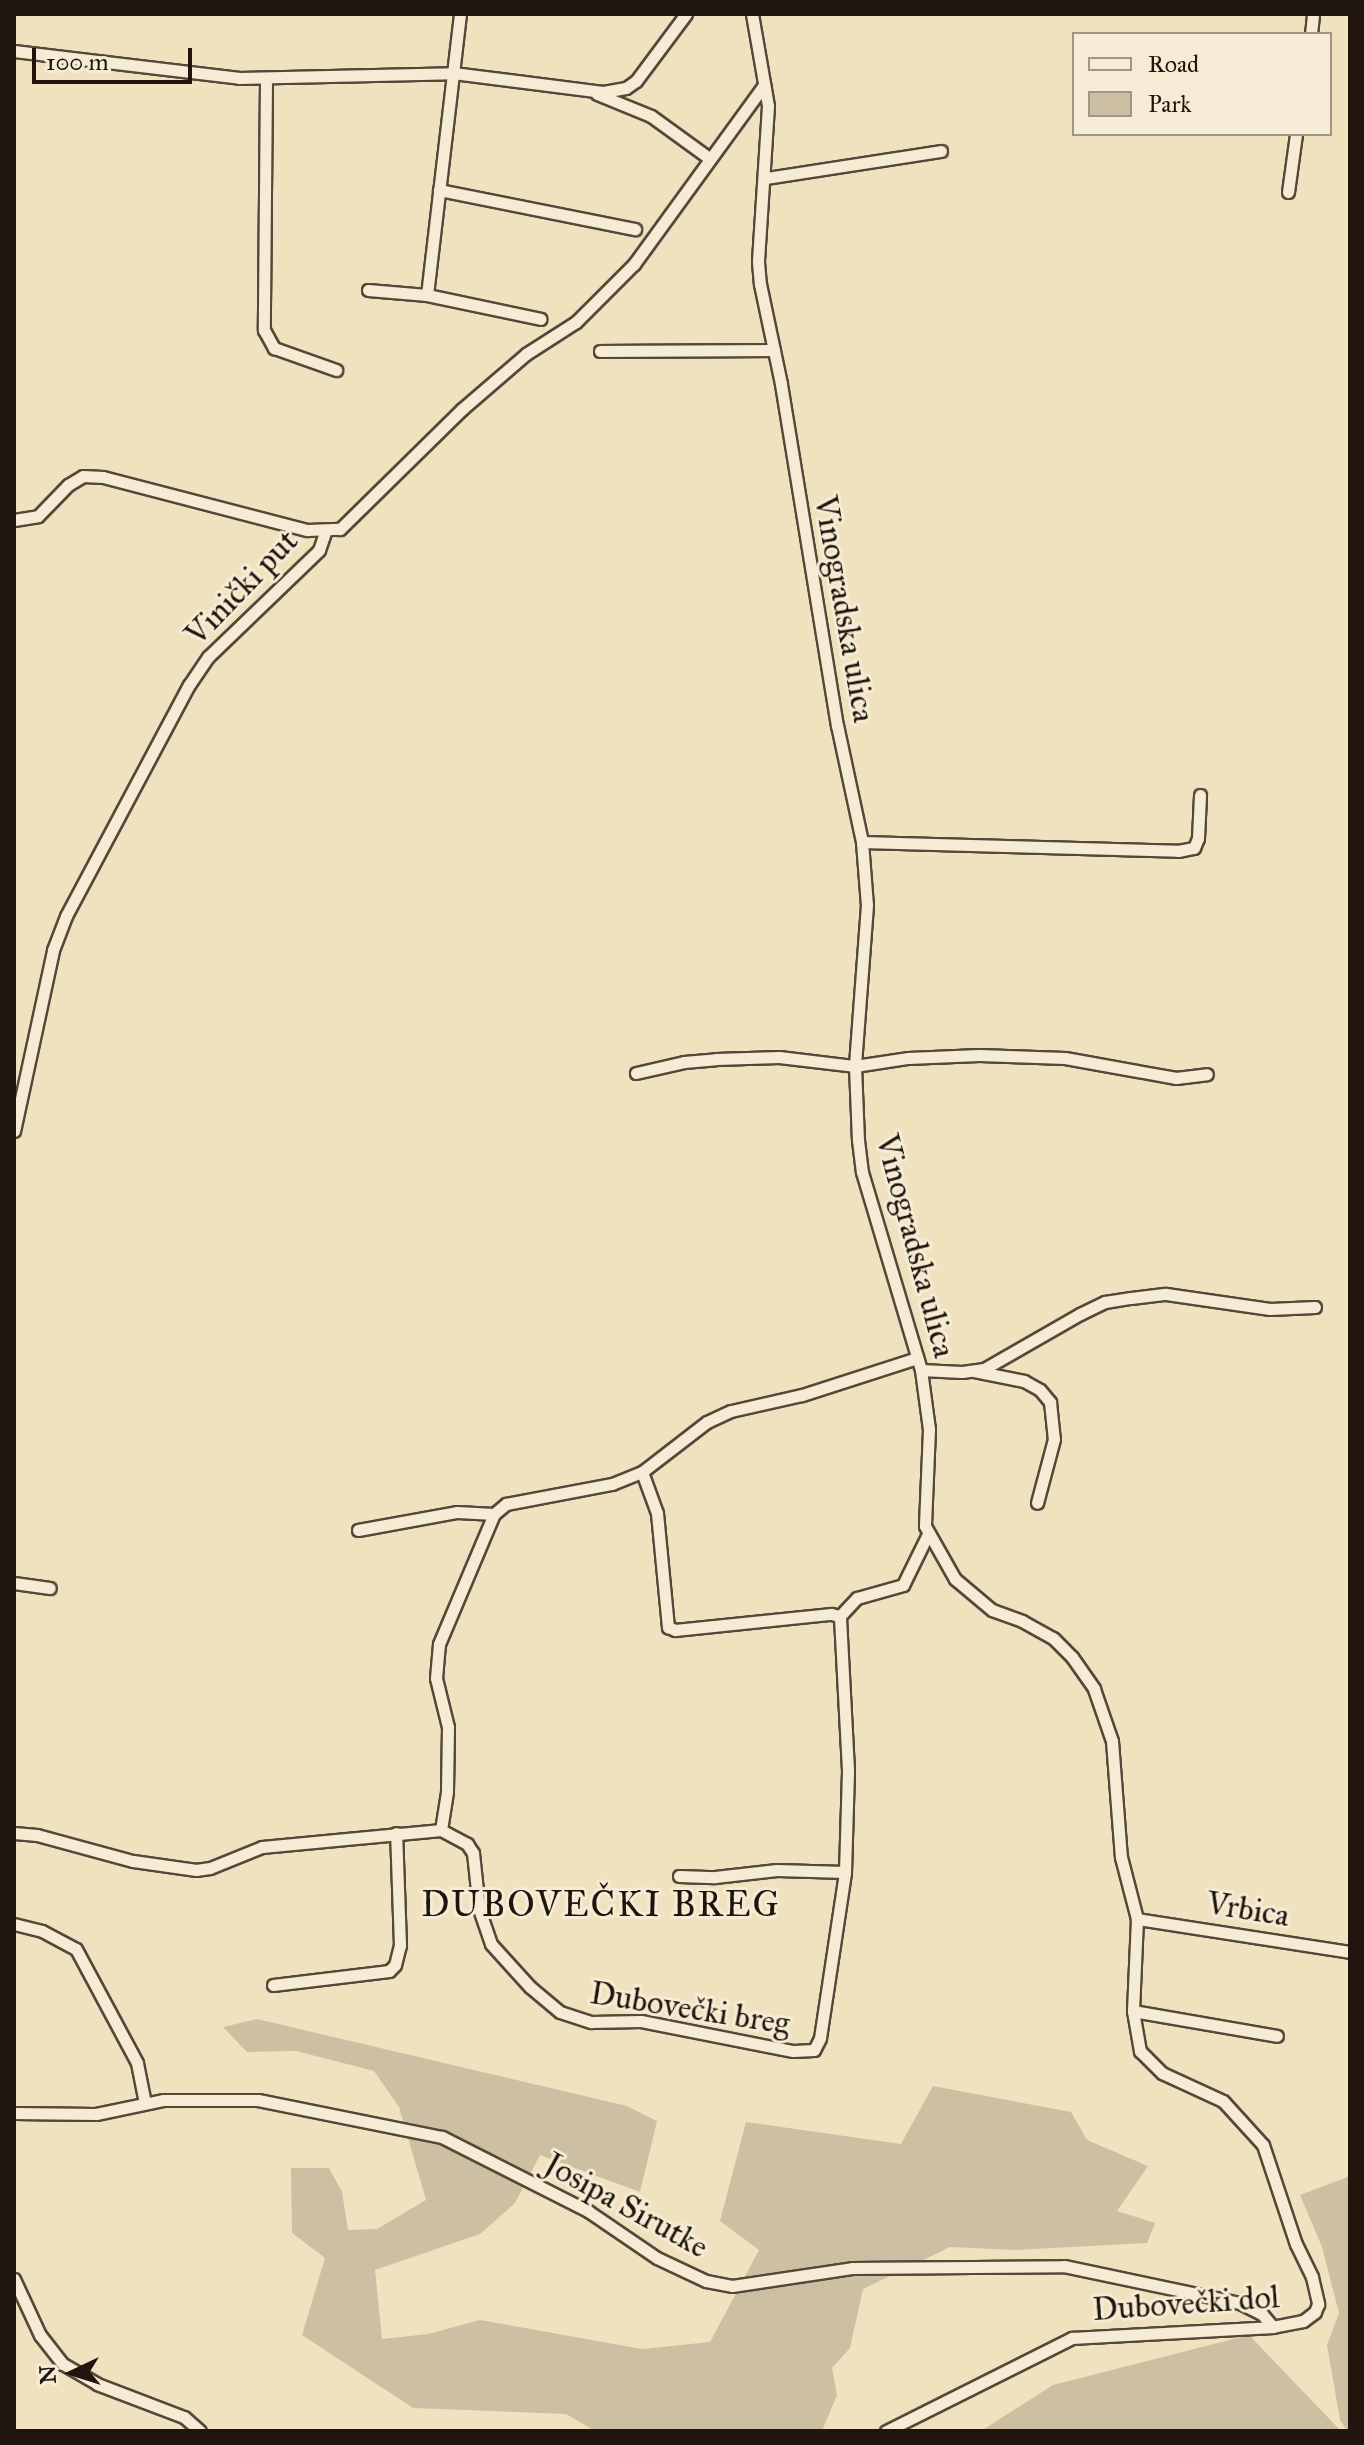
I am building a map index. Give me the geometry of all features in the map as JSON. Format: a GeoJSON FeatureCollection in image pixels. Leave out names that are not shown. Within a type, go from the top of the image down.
{"type":"FeatureCollection","features":[{"type":"Feature","properties":{"kind":"street"},"geometry":{"type":"LineString","coordinates":[[427,295],[460,14]]}},
{"type":"Feature","properties":{"kind":"street"},"geometry":{"type":"LineString","coordinates":[[14,51],[208,75],[266,79],[453,73],[593,92],[615,91],[636,81],[686,14]]}},
{"type":"Feature","properties":{"kind":"street","name":"Vinogradska ulica"},"geometry":{"type":"LineString","coordinates":[[752,14],[769,133],[758,262],[810,575],[862,842],[867,905],[855,1066],[855,1107],[862,1172],[919,1364],[929,1429],[923,1515],[927,1536],[955,1579],[967,1590],[992,1610],[1022,1621],[1053,1638],[1094,1689],[1112,1741],[1121,1857],[1137,1919],[1133,2011],[1140,2051],[1150,2064],[1223,2101],[1263,2145],[1296,2244],[1312,2277],[1317,2294],[1315,2312]]}},
{"type":"Feature","properties":{"kind":"street"},"geometry":{"type":"LineString","coordinates":[[266,79],[264,330],[274,348],[336,370]]}},
{"type":"Feature","properties":{"kind":"street","name":"Vinički put"},"geometry":{"type":"LineString","coordinates":[[14,1131],[53,950],[66,916],[189,685],[208,657],[319,550],[325,533],[340,529],[353,520],[493,381],[591,309],[634,264],[764,85]]}},
{"type":"Feature","properties":{"kind":"street"},"geometry":{"type":"LineString","coordinates":[[593,92],[651,116],[709,158]]}},
{"type":"Feature","properties":{"kind":"street"},"geometry":{"type":"LineString","coordinates":[[1288,192],[1296,136]]}},
{"type":"Feature","properties":{"kind":"street"},"geometry":{"type":"LineString","coordinates":[[766,178],[941,151]]}},
{"type":"Feature","properties":{"kind":"street"},"geometry":{"type":"LineString","coordinates":[[439,190],[635,229]]}},
{"type":"Feature","properties":{"kind":"street"},"geometry":{"type":"LineString","coordinates":[[368,290],[427,295],[541,319]]}},
{"type":"Feature","properties":{"kind":"street"},"geometry":{"type":"LineString","coordinates":[[600,351],[774,350]]}},
{"type":"Feature","properties":{"kind":"street"},"geometry":{"type":"LineString","coordinates":[[14,520],[38,516],[68,485],[83,476],[103,477],[325,533]]}},
{"type":"Feature","properties":{"kind":"street"},"geometry":{"type":"LineString","coordinates":[[862,842],[1178,851],[1194,848],[1198,838],[1200,795]]}},
{"type":"Feature","properties":{"kind":"street"},"geometry":{"type":"LineString","coordinates":[[636,1073],[684,1062],[763,1058],[855,1066],[908,1058],[979,1055],[1065,1058],[1176,1078],[1207,1074]]}},
{"type":"Feature","properties":{"kind":"street"},"geometry":{"type":"LineString","coordinates":[[974,1371],[1105,1302],[1166,1294],[1270,1309],[1315,1307]]}},
{"type":"Feature","properties":{"kind":"street"},"geometry":{"type":"LineString","coordinates":[[14,1833],[62,1841],[133,1861],[196,1870],[210,1868],[262,1847],[441,1830],[447,1791],[448,1727],[446,1706],[436,1678],[438,1652],[494,1514],[506,1504],[612,1484],[642,1472],[707,1422],[731,1411],[919,1364],[1024,1381],[1040,1390],[1050,1402],[1054,1439],[1037,1503]]}},
{"type":"Feature","properties":{"kind":"street"},"geometry":{"type":"LineString","coordinates":[[642,1472],[657,1513],[668,1627],[675,1630],[831,1614],[840,1616],[857,1598],[903,1585],[927,1536]]}},
{"type":"Feature","properties":{"kind":"street"},"geometry":{"type":"LineString","coordinates":[[358,1530],[457,1512],[494,1514]]}},
{"type":"Feature","properties":{"kind":"street"},"geometry":{"type":"LineString","coordinates":[[14,1583],[50,1588]]}},
{"type":"Feature","properties":{"kind":"street","name":"Dubovečki breg"},"geometry":{"type":"LineString","coordinates":[[441,1830],[467,1844],[473,1853],[479,1909],[491,1944],[530,1987],[560,2012],[591,2022],[641,2021],[805,2052],[814,2050],[820,2038],[845,1872],[848,1770],[840,1616]]}},
{"type":"Feature","properties":{"kind":"street"},"geometry":{"type":"LineString","coordinates":[[273,1985],[389,1971],[395,1965],[400,1945],[396,1833]]}},
{"type":"Feature","properties":{"kind":"street"},"geometry":{"type":"LineString","coordinates":[[679,1876],[715,1877],[777,1870],[845,1872]]}},
{"type":"Feature","properties":{"kind":"street","name":"Vrbica"},"geometry":{"type":"LineString","coordinates":[[1137,1919],[1350,1952]]}},
{"type":"Feature","properties":{"kind":"street"},"geometry":{"type":"LineString","coordinates":[[14,1924],[42,1931],[76,1949],[137,2063],[145,2103]]}},
{"type":"Feature","properties":{"kind":"street"},"geometry":{"type":"LineString","coordinates":[[1133,2011],[1277,2036]]}},
{"type":"Feature","properties":{"kind":"street","name":"Josipa Sirutke"},"geometry":{"type":"LineString","coordinates":[[14,2113],[96,2114],[145,2103],[258,2100],[442,2137],[588,2211],[657,2258],[706,2281],[732,2286],[852,2268],[1064,2266],[1240,2303],[1262,2314],[1273,2327]]}},
{"type":"Feature","properties":{"kind":"street"},"geometry":{"type":"LineString","coordinates":[[14,2279],[40,2335],[63,2364],[97,2384],[184,2417],[200,2431]]}},
{"type":"Feature","properties":{"kind":"street","name":"Dubovečki dol"},"geometry":{"type":"LineString","coordinates":[[886,2431],[1072,2338],[1273,2327],[1303,2321],[1315,2312]]}},
{"type":"Feature","properties":{"kind":"green space"},"geometry":{"type":"Polygon","coordinates":[[[257,2019],[627,2106],[657,2121],[640,2192],[540,2155],[515,2203],[480,2234],[375,2270],[382,2339],[428,2334],[480,2320],[642,2349],[710,2342],[759,2250],[720,2221],[746,2122],[901,2144],[933,2086],[1071,2112],[1087,2140],[1148,2166],[1117,2211],[1155,2223],[1147,2243],[1015,2250],[950,2247],[863,2289],[850,2348],[832,2368],[837,2395],[822,2431],[595,2431],[566,2414],[413,2408],[302,2335],[325,2258],[292,2233],[291,2168],[329,2168],[342,2192],[348,2230],[377,2229],[426,2200],[399,2107],[374,2071],[296,2051],[247,2052],[223,2027],[257,2019]]]}},
{"type":"Feature","properties":{"kind":"green space"},"geometry":{"type":"Polygon","coordinates":[[[1350,2176],[1350,2431],[1347,2431],[1340,2420],[1327,2345],[1339,2313],[1322,2247],[1300,2195],[1350,2176]]]}},
{"type":"Feature","properties":{"kind":"green space"},"geometry":{"type":"Polygon","coordinates":[[[1249,2335],[1341,2431],[981,2431],[1053,2385],[1249,2335]]]}},
{"type":"Feature","properties":{"kind":"district","name":"DUBOVEČKI BREG"},"geometry":{"type":"Point","coordinates":[601,1905]}}]}
